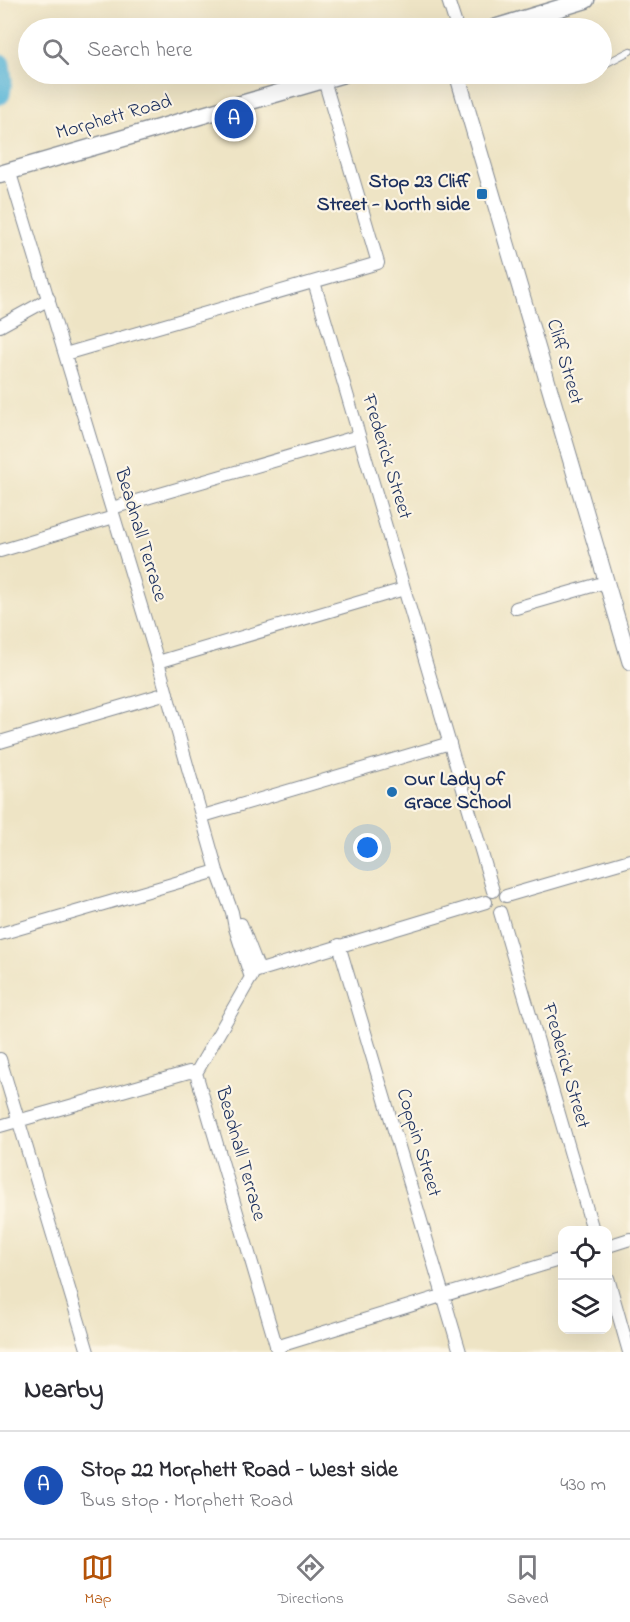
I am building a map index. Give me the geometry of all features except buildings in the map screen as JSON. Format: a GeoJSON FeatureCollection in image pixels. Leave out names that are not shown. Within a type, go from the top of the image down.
{"type":"FeatureCollection","features":[{"type":"Feature","properties":{"kind":"main road"},"geometry":{"type":"LineString","coordinates":[[527,18],[586,0]]}},
{"type":"Feature","properties":{"kind":"main road","name":"Morphett Road"},"geometry":{"type":"LineString","coordinates":[[5,172],[310,84]]}},
{"type":"Feature","properties":{"kind":"street"},"geometry":{"type":"LineString","coordinates":[[448,0],[454,18]]}},
{"type":"Feature","properties":{"kind":"street"},"geometry":{"type":"LineString","coordinates":[[65,354],[378,263],[325,84]]}},
{"type":"Feature","properties":{"kind":"street","name":"Cliff Street"},"geometry":{"type":"LineString","coordinates":[[460,84],[630,662]]}},
{"type":"Feature","properties":{"kind":"street","name":"Beadnall Terrace"},"geometry":{"type":"LineString","coordinates":[[5,172],[49,299],[235,928],[255,974],[196,1073],[277,1349]]}},
{"type":"Feature","properties":{"kind":"street","name":"Frederick Street"},"geometry":{"type":"LineString","coordinates":[[314,282],[493,891]]}},
{"type":"Feature","properties":{"kind":"street"},"geometry":{"type":"LineString","coordinates":[[0,326],[49,299]]}},
{"type":"Feature","properties":{"kind":"street"},"geometry":{"type":"LineString","coordinates":[[0,551],[359,436]]}},
{"type":"Feature","properties":{"kind":"street"},"geometry":{"type":"LineString","coordinates":[[516,608],[606,582]]}},
{"type":"Feature","properties":{"kind":"street"},"geometry":{"type":"LineString","coordinates":[[158,662],[404,589]]}},
{"type":"Feature","properties":{"kind":"street"},"geometry":{"type":"LineString","coordinates":[[0,742],[167,693]]}},
{"type":"Feature","properties":{"kind":"street"},"geometry":{"type":"LineString","coordinates":[[203,816],[450,744]]}},
{"type":"Feature","properties":{"kind":"street"},"geometry":{"type":"LineString","coordinates":[[506,896],[630,860]]}},
{"type":"Feature","properties":{"kind":"street"},"geometry":{"type":"LineString","coordinates":[[0,934],[218,870]]}},
{"type":"Feature","properties":{"kind":"street"},"geometry":{"type":"LineString","coordinates":[[493,891],[506,896],[507,904],[500,912],[492,911],[486,902],[493,891]]}},
{"type":"Feature","properties":{"kind":"street"},"geometry":{"type":"LineString","coordinates":[[255,974],[339,945],[486,902]]}},
{"type":"Feature","properties":{"kind":"street","name":"Frederick Street"},"geometry":{"type":"LineString","coordinates":[[500,912],[593,1226]]}},
{"type":"Feature","properties":{"kind":"street","name":"Coppin Street"},"geometry":{"type":"LineString","coordinates":[[339,945],[460,1352]]}},
{"type":"Feature","properties":{"kind":"street"},"geometry":{"type":"LineString","coordinates":[[0,1059],[88,1352]]}},
{"type":"Feature","properties":{"kind":"street"},"geometry":{"type":"LineString","coordinates":[[0,1126],[189,1072],[196,1073]]}},
{"type":"Feature","properties":{"kind":"street"},"geometry":{"type":"LineString","coordinates":[[612,1245],[630,1239]]}},
{"type":"Feature","properties":{"kind":"street"},"geometry":{"type":"LineString","coordinates":[[277,1349],[558,1260]]}},
{"type":"Feature","properties":{"kind":"street"},"geometry":{"type":"LineString","coordinates":[[609,1280],[629,1352]]}},
{"type":"Feature","properties":{"kind":"lane"},"geometry":{"type":"LineString","coordinates":[[612,60],[630,51]]}},
{"type":"Feature","properties":{"kind":"waterway"},"geometry":{"type":"LineString","coordinates":[[0,64],[2,80],[0,94]]}},
{"type":"Feature","properties":{"kind":"place","name":"Stop 22 Morphett Road - West side"},"geometry":{"type":"Point","coordinates":[234,119]}},
{"type":"Feature","properties":{"kind":"place","name":"Stop 23 Cliff Street - North side"},"geometry":{"type":"Point","coordinates":[482,194]}},
{"type":"Feature","properties":{"kind":"place","name":"Our Lady of Grace School"},"geometry":{"type":"Point","coordinates":[392,792]}}]}
